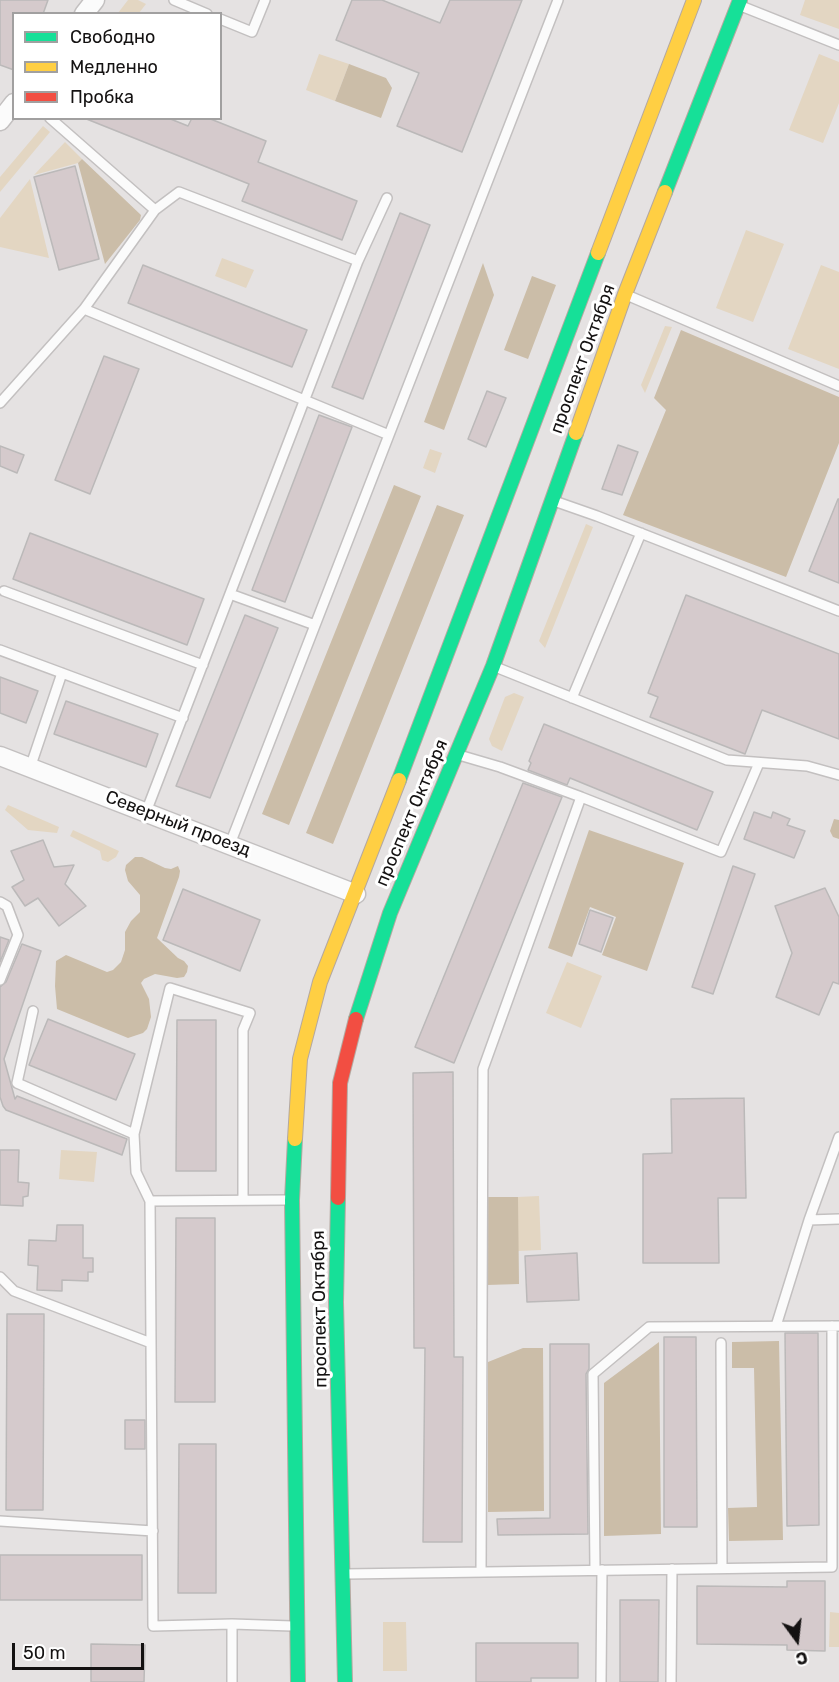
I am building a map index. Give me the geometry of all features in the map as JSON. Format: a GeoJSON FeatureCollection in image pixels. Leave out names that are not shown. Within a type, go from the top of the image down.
{"type":"FeatureCollection","features":[{"type":"Feature","properties":{"kind":"main road","name":"проспект Октября"},"geometry":{"type":"LineString","coordinates":[[298,1682],[301,1633],[292,1200],[300,1059],[320,982],[356,894],[694,0]]}},
{"type":"Feature","properties":{"kind":"main road","name":"проспект Октября"},"geometry":{"type":"LineString","coordinates":[[345,1682],[338,1637],[343,1574],[336,1302],[340,1083],[350,1041],[390,913],[493,666],[625,294],[739,2]]}},
{"type":"Feature","properties":{"kind":"street"},"geometry":{"type":"LineString","coordinates":[[0,121],[12,106]]}},
{"type":"Feature","properties":{"kind":"street","name":"Северный проезд"},"geometry":{"type":"LineString","coordinates":[[0,756],[356,894]]}},
{"type":"Feature","properties":{"kind":"lane"},"geometry":{"type":"LineString","coordinates":[[174,0],[202,12]]}},
{"type":"Feature","properties":{"kind":"lane"},"geometry":{"type":"LineString","coordinates":[[222,20],[252,32],[265,0]]}},
{"type":"Feature","properties":{"kind":"lane"},"geometry":{"type":"LineString","coordinates":[[230,844],[558,0]]}},
{"type":"Feature","properties":{"kind":"lane"},"geometry":{"type":"LineString","coordinates":[[739,2],[839,45]]}},
{"type":"Feature","properties":{"kind":"lane"},"geometry":{"type":"LineString","coordinates":[[52,120],[155,210]]}},
{"type":"Feature","properties":{"kind":"lane"},"geometry":{"type":"LineString","coordinates":[[0,403],[84,309],[155,210],[179,192],[358,261]]}},
{"type":"Feature","properties":{"kind":"lane"},"geometry":{"type":"LineString","coordinates":[[146,812],[358,261],[387,198]]}},
{"type":"Feature","properties":{"kind":"lane"},"geometry":{"type":"LineString","coordinates":[[625,294],[839,386]]}},
{"type":"Feature","properties":{"kind":"lane"},"geometry":{"type":"LineString","coordinates":[[84,309],[389,435]]}},
{"type":"Feature","properties":{"kind":"lane"},"geometry":{"type":"LineString","coordinates":[[552,500],[839,611]]}},
{"type":"Feature","properties":{"kind":"lane"},"geometry":{"type":"LineString","coordinates":[[572,698],[641,533]]}},
{"type":"Feature","properties":{"kind":"lane"},"geometry":{"type":"LineString","coordinates":[[4,591],[203,665]]}},
{"type":"Feature","properties":{"kind":"lane"},"geometry":{"type":"LineString","coordinates":[[230,594],[315,625]]}},
{"type":"Feature","properties":{"kind":"lane"},"geometry":{"type":"LineString","coordinates":[[0,650],[183,718]]}},
{"type":"Feature","properties":{"kind":"lane"},"geometry":{"type":"LineString","coordinates":[[493,666],[727,760],[807,766],[839,775]]}},
{"type":"Feature","properties":{"kind":"lane"},"geometry":{"type":"LineString","coordinates":[[30,768],[62,673]]}},
{"type":"Feature","properties":{"kind":"lane"},"geometry":{"type":"LineString","coordinates":[[456,754],[500,767],[582,797],[721,852],[759,763]]}},
{"type":"Feature","properties":{"kind":"lane"},"geometry":{"type":"LineString","coordinates":[[481,1572],[483,1069],[582,797]]}},
{"type":"Feature","properties":{"kind":"lane"},"geometry":{"type":"LineString","coordinates":[[0,903],[7,906],[18,935],[0,980]]}},
{"type":"Feature","properties":{"kind":"lane"},"geometry":{"type":"LineString","coordinates":[[243,1200],[243,1030],[250,1013],[170,988],[134,1134],[136,1172],[150,1201],[153,1626],[232,1624],[301,1633]]}},
{"type":"Feature","properties":{"kind":"lane"},"geometry":{"type":"LineString","coordinates":[[33,1011],[17,1083],[134,1134]]}},
{"type":"Feature","properties":{"kind":"lane"},"geometry":{"type":"LineString","coordinates":[[776,1326],[809,1220],[839,1137]]}},
{"type":"Feature","properties":{"kind":"lane"},"geometry":{"type":"LineString","coordinates":[[150,1201],[292,1200]]}},
{"type":"Feature","properties":{"kind":"lane"},"geometry":{"type":"LineString","coordinates":[[809,1220],[839,1219]]}},
{"type":"Feature","properties":{"kind":"lane"},"geometry":{"type":"LineString","coordinates":[[1,1280],[14,1291],[151,1343]]}},
{"type":"Feature","properties":{"kind":"lane"},"geometry":{"type":"LineString","coordinates":[[343,1574],[598,1570],[672,1569],[722,1568],[832,1567],[835,1326],[649,1327],[594,1374],[598,1570],[601,1682]]}},
{"type":"Feature","properties":{"kind":"lane"},"geometry":{"type":"LineString","coordinates":[[721,1343],[722,1568]]}},
{"type":"Feature","properties":{"kind":"lane"},"geometry":{"type":"LineString","coordinates":[[0,1521],[153,1531]]}},
{"type":"Feature","properties":{"kind":"lane"},"geometry":{"type":"LineString","coordinates":[[671,1682],[672,1569]]}},
{"type":"Feature","properties":{"kind":"lane"},"geometry":{"type":"LineString","coordinates":[[232,1624],[232,1682]]}},
{"type":"Feature","properties":{"kind":"shaded area"},"geometry":{"type":"Polygon","coordinates":[[[128,0],[138,0],[146,4],[140,12],[119,12],[128,0]]]}},
{"type":"Feature","properties":{"kind":"shaded area"},"geometry":{"type":"Polygon","coordinates":[[[805,0],[839,0],[839,29],[800,15],[805,0]]]}},
{"type":"Feature","properties":{"kind":"shaded area"},"geometry":{"type":"Polygon","coordinates":[[[319,54],[349,64],[335,101],[306,90],[319,54]]]}},
{"type":"Feature","properties":{"kind":"shaded area"},"geometry":{"type":"Polygon","coordinates":[[[819,54],[839,62],[839,103],[823,143],[789,130],[819,54]]]}},
{"type":"Feature","properties":{"kind":"shaded area"},"geometry":{"type":"Polygon","coordinates":[[[349,64],[386,78],[392,88],[381,118],[335,101],[349,64]]]}},
{"type":"Feature","properties":{"kind":"shaded area"},"geometry":{"type":"Polygon","coordinates":[[[43,126],[50,132],[0,192],[0,177],[43,126]]]}},
{"type":"Feature","properties":{"kind":"shaded area"},"geometry":{"type":"Polygon","coordinates":[[[65,142],[82,159],[78,163],[34,175],[65,142]]]}},
{"type":"Feature","properties":{"kind":"shaded area"},"geometry":{"type":"Polygon","coordinates":[[[82,159],[141,215],[140,220],[105,264],[78,163],[82,159]]]}},
{"type":"Feature","properties":{"kind":"shaded area"},"geometry":{"type":"Polygon","coordinates":[[[30,179],[49,258],[0,247],[0,218],[30,179]]]}},
{"type":"Feature","properties":{"kind":"shaded area"},"geometry":{"type":"Polygon","coordinates":[[[746,230],[784,244],[753,322],[716,308],[746,230]]]}},
{"type":"Feature","properties":{"kind":"shaded area"},"geometry":{"type":"Polygon","coordinates":[[[222,258],[254,270],[246,288],[215,276],[222,258]]]}},
{"type":"Feature","properties":{"kind":"shaded area"},"geometry":{"type":"Polygon","coordinates":[[[483,263],[494,295],[444,430],[424,422],[483,263]]]}},
{"type":"Feature","properties":{"kind":"shaded area"},"geometry":{"type":"Polygon","coordinates":[[[821,265],[839,272],[839,369],[788,349],[821,265]]]}},
{"type":"Feature","properties":{"kind":"shaded area"},"geometry":{"type":"Polygon","coordinates":[[[532,276],[556,285],[528,359],[504,350],[532,276]]]}},
{"type":"Feature","properties":{"kind":"shaded area"},"geometry":{"type":"Polygon","coordinates":[[[665,326],[672,327],[645,393],[641,385],[665,326]]]}},
{"type":"Feature","properties":{"kind":"shaded area"},"geometry":{"type":"Polygon","coordinates":[[[681,330],[839,397],[839,443],[786,577],[623,515],[666,410],[654,398],[681,330]]]}},
{"type":"Feature","properties":{"kind":"shaded area"},"geometry":{"type":"Polygon","coordinates":[[[430,449],[442,453],[435,473],[423,468],[430,449]]]}},
{"type":"Feature","properties":{"kind":"shaded area"},"geometry":{"type":"Polygon","coordinates":[[[394,485],[421,496],[289,825],[262,814],[394,485]]]}},
{"type":"Feature","properties":{"kind":"shaded area"},"geometry":{"type":"Polygon","coordinates":[[[437,505],[464,515],[333,844],[306,833],[437,505]]]}},
{"type":"Feature","properties":{"kind":"shaded area"},"geometry":{"type":"Polygon","coordinates":[[[586,524],[593,527],[545,648],[539,641],[586,524]]]}},
{"type":"Feature","properties":{"kind":"shaded area"},"geometry":{"type":"Polygon","coordinates":[[[514,693],[524,697],[502,751],[492,746],[489,739],[505,697],[514,693]]]}},
{"type":"Feature","properties":{"kind":"shaded area"},"geometry":{"type":"Polygon","coordinates":[[[8,805],[59,827],[57,833],[28,830],[5,810],[8,805]]]}},
{"type":"Feature","properties":{"kind":"shaded area"},"geometry":{"type":"Polygon","coordinates":[[[834,819],[839,820],[839,839],[833,837],[830,831],[834,819]]]}},
{"type":"Feature","properties":{"kind":"shaded area"},"geometry":{"type":"Polygon","coordinates":[[[73,830],[119,851],[116,857],[108,862],[102,860],[100,851],[70,836],[73,830]]]}},
{"type":"Feature","properties":{"kind":"shaded area"},"geometry":{"type":"Polygon","coordinates":[[[589,830],[684,863],[647,971],[602,955],[616,917],[590,907],[572,957],[548,948],[589,830]]]}},
{"type":"Feature","properties":{"kind":"shaded area"},"geometry":{"type":"Polygon","coordinates":[[[135,857],[142,857],[165,868],[171,869],[178,866],[179,877],[157,938],[188,966],[184,977],[155,974],[144,979],[141,983],[149,999],[151,1017],[143,1033],[128,1038],[57,1009],[55,986],[56,961],[66,955],[107,972],[113,970],[121,962],[125,950],[125,932],[140,912],[140,895],[128,881],[125,870],[126,865],[135,857]]]}},
{"type":"Feature","properties":{"kind":"shaded area"},"geometry":{"type":"Polygon","coordinates":[[[567,962],[602,976],[581,1028],[546,1013],[567,962]]]}},
{"type":"Feature","properties":{"kind":"shaded area"},"geometry":{"type":"Polygon","coordinates":[[[61,1150],[97,1152],[94,1182],[59,1179],[61,1150]]]}},
{"type":"Feature","properties":{"kind":"shaded area"},"geometry":{"type":"Polygon","coordinates":[[[539,1196],[541,1250],[518,1251],[518,1197],[539,1196]]]}},
{"type":"Feature","properties":{"kind":"shaded area"},"geometry":{"type":"Polygon","coordinates":[[[486,1197],[518,1197],[519,1284],[487,1285],[486,1197]]]}},
{"type":"Feature","properties":{"kind":"shaded area"},"geometry":{"type":"Polygon","coordinates":[[[779,1341],[783,1540],[729,1541],[728,1508],[757,1507],[754,1368],[732,1368],[732,1342],[779,1341]]]}},
{"type":"Feature","properties":{"kind":"shaded area"},"geometry":{"type":"Polygon","coordinates":[[[659,1342],[661,1534],[604,1536],[604,1383],[659,1342]]]}},
{"type":"Feature","properties":{"kind":"shaded area"},"geometry":{"type":"Polygon","coordinates":[[[523,1348],[543,1348],[544,1511],[488,1512],[488,1362],[523,1348]]]}},
{"type":"Feature","properties":{"kind":"shaded area"},"geometry":{"type":"Polygon","coordinates":[[[830,1612],[839,1613],[839,1647],[829,1647],[830,1612]]]}},
{"type":"Feature","properties":{"kind":"shaded area"},"geometry":{"type":"Polygon","coordinates":[[[383,1622],[406,1622],[407,1671],[383,1671],[383,1622]]]}},
{"type":"Feature","properties":{"kind":"building"},"geometry":{"type":"Polygon","coordinates":[[[0,0],[48,0],[44,12],[12,12],[12,69],[0,65],[0,0]]]}},
{"type":"Feature","properties":{"kind":"building"},"geometry":{"type":"Polygon","coordinates":[[[352,0],[382,0],[440,23],[450,0],[522,0],[462,152],[397,126],[419,73],[336,40],[352,0]]]}},
{"type":"Feature","properties":{"kind":"building"},"geometry":{"type":"Polygon","coordinates":[[[89,120],[173,120],[188,126],[191,120],[213,120],[266,141],[258,162],[357,201],[342,240],[242,201],[249,184],[89,120]]]}},
{"type":"Feature","properties":{"kind":"building"},"geometry":{"type":"Polygon","coordinates":[[[75,166],[99,259],[59,270],[34,177],[75,166]]]}},
{"type":"Feature","properties":{"kind":"building"},"geometry":{"type":"Polygon","coordinates":[[[400,213],[430,225],[363,399],[332,387],[400,213]]]}},
{"type":"Feature","properties":{"kind":"building"},"geometry":{"type":"Polygon","coordinates":[[[143,265],[307,330],[292,367],[128,303],[143,265]]]}},
{"type":"Feature","properties":{"kind":"building"},"geometry":{"type":"Polygon","coordinates":[[[104,356],[139,369],[90,494],[55,480],[104,356]]]}},
{"type":"Feature","properties":{"kind":"building"},"geometry":{"type":"Polygon","coordinates":[[[487,391],[506,398],[486,447],[468,439],[487,391]]]}},
{"type":"Feature","properties":{"kind":"building"},"geometry":{"type":"Polygon","coordinates":[[[319,415],[352,427],[285,602],[252,590],[319,415]]]}},
{"type":"Feature","properties":{"kind":"building"},"geometry":{"type":"Polygon","coordinates":[[[618,445],[638,452],[622,495],[602,489],[618,445]]]}},
{"type":"Feature","properties":{"kind":"building"},"geometry":{"type":"Polygon","coordinates":[[[0,446],[24,455],[17,473],[0,466],[0,446]]]}},
{"type":"Feature","properties":{"kind":"building"},"geometry":{"type":"Polygon","coordinates":[[[839,499],[839,583],[809,571],[839,499]]]}},
{"type":"Feature","properties":{"kind":"building"},"geometry":{"type":"Polygon","coordinates":[[[30,533],[204,599],[187,645],[13,579],[30,533]]]}},
{"type":"Feature","properties":{"kind":"building"},"geometry":{"type":"Polygon","coordinates":[[[686,595],[839,654],[839,739],[762,710],[745,754],[650,717],[658,697],[648,693],[686,595]]]}},
{"type":"Feature","properties":{"kind":"building"},"geometry":{"type":"Polygon","coordinates":[[[245,615],[278,628],[210,798],[176,786],[245,615]]]}},
{"type":"Feature","properties":{"kind":"building"},"geometry":{"type":"Polygon","coordinates":[[[0,677],[38,691],[26,723],[0,713],[0,677]]]}},
{"type":"Feature","properties":{"kind":"building"},"geometry":{"type":"Polygon","coordinates":[[[66,701],[158,734],[146,767],[54,734],[66,701]]]}},
{"type":"Feature","properties":{"kind":"building"},"geometry":{"type":"Polygon","coordinates":[[[544,724],[713,792],[697,830],[570,778],[567,785],[528,770],[531,763],[529,761],[544,724]]]}},
{"type":"Feature","properties":{"kind":"building"},"geometry":{"type":"Polygon","coordinates":[[[523,783],[562,797],[454,1063],[415,1047],[523,783]]]}},
{"type":"Feature","properties":{"kind":"building"},"geometry":{"type":"Polygon","coordinates":[[[754,812],[771,818],[773,812],[790,819],[787,825],[805,831],[794,858],[744,839],[754,812]]]}},
{"type":"Feature","properties":{"kind":"building"},"geometry":{"type":"Polygon","coordinates":[[[43,840],[54,867],[74,865],[65,884],[86,906],[59,926],[38,898],[25,906],[12,887],[24,880],[11,851],[43,840]]]}},
{"type":"Feature","properties":{"kind":"building"},"geometry":{"type":"Polygon","coordinates":[[[733,866],[755,874],[713,994],[692,987],[733,866]]]}},
{"type":"Feature","properties":{"kind":"building"},"geometry":{"type":"Polygon","coordinates":[[[825,888],[839,917],[839,984],[833,982],[819,1015],[776,997],[792,953],[775,906],[825,888]]]}},
{"type":"Feature","properties":{"kind":"building"},"geometry":{"type":"Polygon","coordinates":[[[183,889],[260,920],[240,971],[163,940],[183,889]]]}},
{"type":"Feature","properties":{"kind":"building"},"geometry":{"type":"Polygon","coordinates":[[[590,910],[613,918],[601,952],[579,944],[590,910]]]}},
{"type":"Feature","properties":{"kind":"building"},"geometry":{"type":"Polygon","coordinates":[[[0,937],[9,940],[0,962],[0,937]]]}},
{"type":"Feature","properties":{"kind":"building"},"geometry":{"type":"Polygon","coordinates":[[[22,944],[41,951],[4,1059],[15,1099],[17,1096],[127,1139],[122,1155],[6,1110],[3,1106],[0,1097],[0,987],[6,982],[22,944]]]}},
{"type":"Feature","properties":{"kind":"building"},"geometry":{"type":"Polygon","coordinates":[[[48,1019],[135,1054],[116,1100],[29,1065],[48,1019]]]}},
{"type":"Feature","properties":{"kind":"building"},"geometry":{"type":"Polygon","coordinates":[[[177,1020],[216,1020],[216,1171],[176,1171],[177,1020]]]}},
{"type":"Feature","properties":{"kind":"building"},"geometry":{"type":"Polygon","coordinates":[[[453,1072],[454,1357],[463,1357],[462,1542],[423,1542],[425,1348],[414,1348],[413,1073],[453,1072]]]}},
{"type":"Feature","properties":{"kind":"building"},"geometry":{"type":"Polygon","coordinates":[[[744,1098],[746,1198],[718,1198],[719,1263],[643,1263],[643,1154],[672,1153],[671,1099],[744,1098]]]}},
{"type":"Feature","properties":{"kind":"building"},"geometry":{"type":"Polygon","coordinates":[[[0,1150],[19,1150],[18,1182],[29,1183],[28,1196],[23,1197],[23,1206],[0,1205],[0,1150]]]}},
{"type":"Feature","properties":{"kind":"building"},"geometry":{"type":"Polygon","coordinates":[[[176,1218],[215,1218],[215,1402],[175,1402],[176,1218]]]}},
{"type":"Feature","properties":{"kind":"building"},"geometry":{"type":"Polygon","coordinates":[[[57,1225],[83,1225],[83,1258],[93,1258],[93,1272],[88,1272],[88,1281],[62,1280],[62,1291],[37,1290],[38,1266],[28,1265],[29,1240],[56,1241],[57,1225]]]}},
{"type":"Feature","properties":{"kind":"building"},"geometry":{"type":"Polygon","coordinates":[[[577,1253],[579,1300],[527,1302],[525,1256],[577,1253]]]}},
{"type":"Feature","properties":{"kind":"building"},"geometry":{"type":"Polygon","coordinates":[[[7,1314],[44,1314],[43,1510],[6,1510],[7,1314]]]}},
{"type":"Feature","properties":{"kind":"building"},"geometry":{"type":"Polygon","coordinates":[[[785,1333],[818,1333],[819,1525],[787,1526],[785,1333]]]}},
{"type":"Feature","properties":{"kind":"building"},"geometry":{"type":"Polygon","coordinates":[[[664,1337],[696,1337],[697,1527],[664,1527],[664,1337]]]}},
{"type":"Feature","properties":{"kind":"building"},"geometry":{"type":"Polygon","coordinates":[[[550,1344],[589,1344],[589,1369],[586,1374],[588,1534],[498,1535],[497,1519],[550,1518],[550,1344]]]}},
{"type":"Feature","properties":{"kind":"building"},"geometry":{"type":"Polygon","coordinates":[[[125,1420],[145,1420],[145,1449],[125,1449],[125,1420]]]}},
{"type":"Feature","properties":{"kind":"building"},"geometry":{"type":"Polygon","coordinates":[[[179,1444],[216,1444],[216,1593],[178,1593],[179,1444]]]}},
{"type":"Feature","properties":{"kind":"building"},"geometry":{"type":"Polygon","coordinates":[[[0,1555],[142,1555],[142,1600],[0,1600],[0,1555]]]}},
{"type":"Feature","properties":{"kind":"building"},"geometry":{"type":"Polygon","coordinates":[[[787,1581],[825,1581],[825,1651],[787,1650],[787,1645],[697,1644],[697,1586],[787,1587],[787,1581]]]}},
{"type":"Feature","properties":{"kind":"building"},"geometry":{"type":"Polygon","coordinates":[[[620,1600],[659,1600],[658,1682],[620,1682],[620,1600]]]}},
{"type":"Feature","properties":{"kind":"building"},"geometry":{"type":"Polygon","coordinates":[[[476,1643],[578,1643],[578,1678],[531,1678],[531,1682],[476,1682],[476,1643]]]}},
{"type":"Feature","properties":{"kind":"building"},"geometry":{"type":"Polygon","coordinates":[[[91,1644],[145,1645],[144,1682],[91,1682],[91,1644]]]}},
{"type":"Feature","properties":{"kind":"traffic: fast"},"geometry":{"type":"LineString","coordinates":[[665,192],[740,0]]}},
{"type":"Feature","properties":{"kind":"traffic: fast"},"geometry":{"type":"LineString","coordinates":[[399,780],[598,253]]}},
{"type":"Feature","properties":{"kind":"traffic: fast"},"geometry":{"type":"LineString","coordinates":[[356,1019],[390,913],[493,666],[576,433]]}},
{"type":"Feature","properties":{"kind":"traffic: fast"},"geometry":{"type":"LineString","coordinates":[[295,1139],[292,1200],[298,1682]]}},
{"type":"Feature","properties":{"kind":"traffic: fast"},"geometry":{"type":"LineString","coordinates":[[338,1198],[336,1302],[345,1682]]}},
{"type":"Feature","properties":{"kind":"traffic: slow"},"geometry":{"type":"LineString","coordinates":[[598,253],[694,0]]}},
{"type":"Feature","properties":{"kind":"traffic: slow"},"geometry":{"type":"LineString","coordinates":[[576,433],[625,294],[665,192]]}},
{"type":"Feature","properties":{"kind":"traffic: slow"},"geometry":{"type":"LineString","coordinates":[[295,1139],[300,1059],[320,982],[399,780]]}},
{"type":"Feature","properties":{"kind":"traffic: jam"},"geometry":{"type":"LineString","coordinates":[[338,1198],[340,1083],[356,1019]]}}]}
